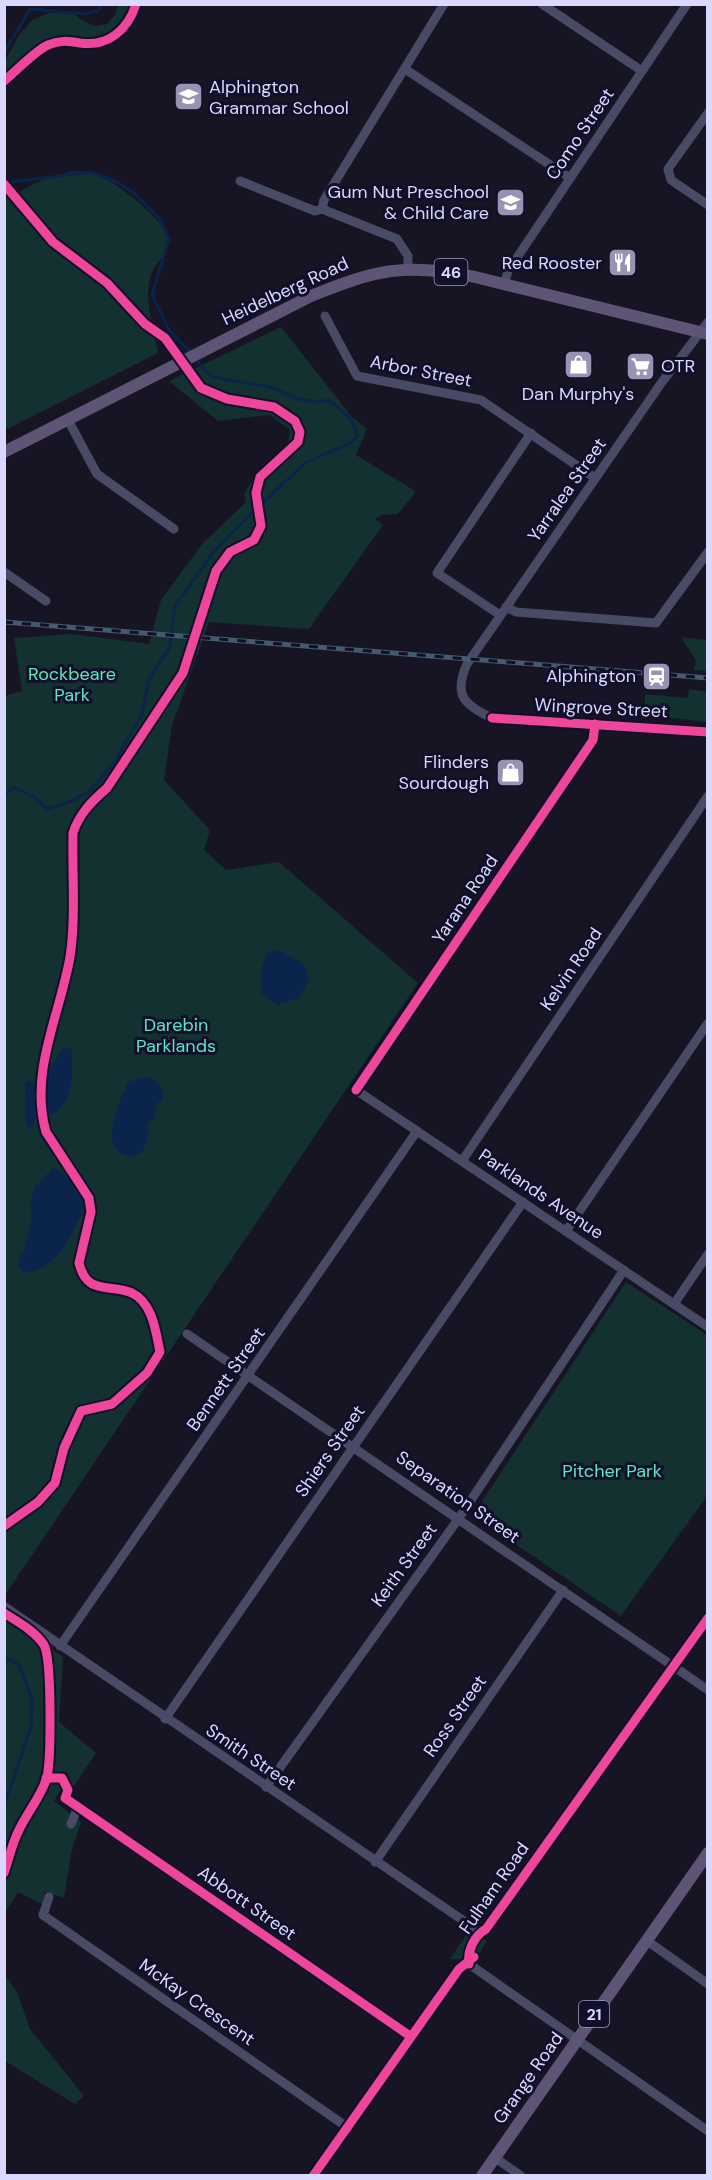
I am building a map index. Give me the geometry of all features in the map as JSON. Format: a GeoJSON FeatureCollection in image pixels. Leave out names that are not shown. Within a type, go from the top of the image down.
{"type":"FeatureCollection","features":[{"type":"Feature","properties":{"kind":"main road","name":"Heidelberg Road"},"geometry":{"type":"LineString","coordinates":[[4,452],[311,296],[358,276],[408,267],[443,270],[705,329]]}},
{"type":"Feature","properties":{"kind":"main road","name":"Grange Road"},"geometry":{"type":"LineString","coordinates":[[482,2175],[708,1854]]}},
{"type":"Feature","properties":{"kind":"street"},"geometry":{"type":"LineString","coordinates":[[322,209],[324,200],[444,4]]}},
{"type":"Feature","properties":{"kind":"street"},"geometry":{"type":"LineString","coordinates":[[542,4],[642,71]]}},
{"type":"Feature","properties":{"kind":"street","name":"Como Street"},"geometry":{"type":"LineString","coordinates":[[504,285],[508,271],[687,4]]}},
{"type":"Feature","properties":{"kind":"street"},"geometry":{"type":"LineString","coordinates":[[405,69],[570,178]]}},
{"type":"Feature","properties":{"kind":"street"},"geometry":{"type":"LineString","coordinates":[[708,113],[668,169],[671,180],[708,205]]}},
{"type":"Feature","properties":{"kind":"street"},"geometry":{"type":"LineString","coordinates":[[240,181],[315,211],[322,209],[397,239],[408,256],[408,267]]}},
{"type":"Feature","properties":{"kind":"street","name":"Arbor Street"},"geometry":{"type":"LineString","coordinates":[[324,316],[357,376],[477,399],[595,478]]}},
{"type":"Feature","properties":{"kind":"street","name":"Yarralea Street"},"geometry":{"type":"LineString","coordinates":[[460,681],[467,664],[595,478],[705,329]]}},
{"type":"Feature","properties":{"kind":"street"},"geometry":{"type":"LineString","coordinates":[[68,420],[98,474],[106,483],[174,529]]}},
{"type":"Feature","properties":{"kind":"street"},"geometry":{"type":"LineString","coordinates":[[531,433],[437,573],[503,611],[656,623],[708,552]]}},
{"type":"Feature","properties":{"kind":"street"},"geometry":{"type":"LineString","coordinates":[[4,572],[46,601]]}},
{"type":"Feature","properties":{"kind":"street","name":"Wingrove Street"},"geometry":{"type":"LineString","coordinates":[[460,681],[462,697],[467,705],[492,718],[708,732]]}},
{"type":"Feature","properties":{"kind":"street","name":"Yarana Road"},"geometry":{"type":"LineString","coordinates":[[356,1090],[593,740],[595,724]]}},
{"type":"Feature","properties":{"kind":"street","name":"Kelvin Road"},"geometry":{"type":"LineString","coordinates":[[462,1161],[708,796]]}},
{"type":"Feature","properties":{"kind":"street"},"geometry":{"type":"LineString","coordinates":[[566,1231],[708,1023]]}},
{"type":"Feature","properties":{"kind":"street","name":"Parklands Avenue"},"geometry":{"type":"LineString","coordinates":[[356,1090],[708,1327]]}},
{"type":"Feature","properties":{"kind":"street","name":"Bennett Street"},"geometry":{"type":"LineString","coordinates":[[60,1646],[417,1131]]}},
{"type":"Feature","properties":{"kind":"street","name":"Shiers Street"},"geometry":{"type":"LineString","coordinates":[[165,1719],[523,1202]]}},
{"type":"Feature","properties":{"kind":"street"},"geometry":{"type":"LineString","coordinates":[[674,1304],[708,1254]]}},
{"type":"Feature","properties":{"kind":"street","name":"Keith Street"},"geometry":{"type":"LineString","coordinates":[[266,1787],[459,1518],[624,1270]]}},
{"type":"Feature","properties":{"kind":"street","name":"Separation Street"},"geometry":{"type":"LineString","coordinates":[[187,1334],[249,1374],[708,1690]]}},
{"type":"Feature","properties":{"kind":"street","name":"Ross Street"},"geometry":{"type":"LineString","coordinates":[[375,1862],[563,1590]]}},
{"type":"Feature","properties":{"kind":"street","name":"Smith Street"},"geometry":{"type":"LineString","coordinates":[[5,1607],[165,1719],[480,1932]]}},
{"type":"Feature","properties":{"kind":"street","name":"Fulham Road"},"geometry":{"type":"LineString","coordinates":[[480,1932],[486,1929],[672,1665],[708,1618]]}},
{"type":"Feature","properties":{"kind":"street","name":"Abbott Street"},"geometry":{"type":"LineString","coordinates":[[65,1798],[410,2036]]}},
{"type":"Feature","properties":{"kind":"street"},"geometry":{"type":"LineString","coordinates":[[71,1824],[78,1807]]}},
{"type":"Feature","properties":{"kind":"street","name":"McKay Crescent"},"geometry":{"type":"LineString","coordinates":[[49,1897],[43,1915],[347,2127]]}},
{"type":"Feature","properties":{"kind":"street"},"geometry":{"type":"LineString","coordinates":[[646,1940],[708,1984]]}},
{"type":"Feature","properties":{"kind":"street","name":"Fulham Road"},"geometry":{"type":"LineString","coordinates":[[312,2175],[459,1969],[469,1964],[577,2039]]}},
{"type":"Feature","properties":{"kind":"street"},"geometry":{"type":"LineString","coordinates":[[577,2039],[708,2131]]}},
{"type":"Feature","properties":{"kind":"street"},"geometry":{"type":"LineString","coordinates":[[494,2157],[521,2175]]}},
{"type":"Feature","properties":{"kind":"green space"},"geometry":{"type":"Polygon","coordinates":[[[118,5],[139,5],[136,14],[120,36],[105,45],[96,47],[82,48],[62,45],[46,49],[33,59],[5,89],[5,61],[19,35],[32,20],[49,13],[71,13],[93,26],[107,24],[116,13],[118,5]]]}},
{"type":"Feature","properties":{"kind":"green space"},"geometry":{"type":"Polygon","coordinates":[[[76,171],[92,172],[113,183],[137,201],[166,231],[169,244],[151,275],[148,294],[158,353],[5,430],[5,199],[48,177],[76,171]]]}},
{"type":"Feature","properties":{"kind":"green space","name":"Darebin Parklands"},"geometry":{"type":"Polygon","coordinates":[[[281,327],[352,417],[367,429],[356,455],[415,493],[398,514],[381,515],[375,519],[383,525],[309,629],[209,622],[172,725],[164,780],[210,830],[204,850],[226,870],[279,862],[418,983],[5,1595],[4,696],[22,691],[14,638],[72,634],[149,644],[161,600],[202,544],[246,502],[244,494],[256,475],[288,445],[290,430],[270,415],[218,421],[169,381],[281,327]]]}},
{"type":"Feature","properties":{"kind":"green space"},"geometry":{"type":"Polygon","coordinates":[[[681,637],[707,640],[707,671],[694,670],[696,661],[681,637]]]}},
{"type":"Feature","properties":{"kind":"green space"},"geometry":{"type":"Polygon","coordinates":[[[689,689],[707,692],[707,722],[644,715],[645,694],[688,698],[689,689]]]}},
{"type":"Feature","properties":{"kind":"green space","name":"Pitcher Park"},"geometry":{"type":"Polygon","coordinates":[[[626,1282],[707,1335],[707,1496],[621,1616],[473,1515],[626,1282]]]}},
{"type":"Feature","properties":{"kind":"green space"},"geometry":{"type":"Polygon","coordinates":[[[5,1616],[63,1657],[59,1722],[96,1753],[70,1792],[62,1788],[54,1801],[81,1822],[72,1849],[64,1898],[45,1892],[42,1904],[18,1892],[5,1913],[5,1616]]]}},
{"type":"Feature","properties":{"kind":"green space"},"geometry":{"type":"Polygon","coordinates":[[[467,1934],[474,1939],[487,1940],[476,1960],[450,1959],[467,1934]]]}},
{"type":"Feature","properties":{"kind":"green space"},"geometry":{"type":"Polygon","coordinates":[[[4,1973],[18,1994],[30,2029],[84,2096],[75,2104],[5,2061],[4,1973]]]}},
{"type":"Feature","properties":{"kind":"water"},"geometry":{"type":"Polygon","coordinates":[[[280,950],[304,965],[309,979],[299,998],[277,1005],[261,993],[261,970],[267,953],[280,950]]]}},
{"type":"Feature","properties":{"kind":"water"},"geometry":{"type":"Polygon","coordinates":[[[68,1047],[72,1051],[71,1086],[66,1101],[53,1115],[49,1112],[47,1103],[48,1079],[63,1048],[68,1047]]]}},
{"type":"Feature","properties":{"kind":"water"},"geometry":{"type":"Polygon","coordinates":[[[147,1077],[160,1085],[163,1100],[157,1103],[154,1119],[148,1123],[147,1141],[142,1152],[130,1157],[117,1150],[113,1143],[112,1126],[128,1082],[147,1077]]]}},
{"type":"Feature","properties":{"kind":"water"},"geometry":{"type":"Polygon","coordinates":[[[30,1080],[35,1086],[35,1119],[31,1128],[26,1125],[25,1083],[30,1080]]]}},
{"type":"Feature","properties":{"kind":"water"},"geometry":{"type":"Polygon","coordinates":[[[53,1168],[75,1186],[84,1205],[83,1212],[61,1252],[49,1264],[24,1273],[18,1264],[19,1256],[24,1251],[32,1218],[30,1204],[34,1188],[53,1168]]]}},
{"type":"Feature","properties":{"kind":"waterway"},"geometry":{"type":"LineString","coordinates":[[4,53],[30,9],[84,14],[98,11],[102,4]]}},
{"type":"Feature","properties":{"kind":"waterway"},"geometry":{"type":"LineString","coordinates":[[4,183],[91,172],[117,182],[134,193],[160,219],[169,239],[152,295],[169,330],[190,352]]}},
{"type":"Feature","properties":{"kind":"waterway"},"geometry":{"type":"LineString","coordinates":[[4,796],[13,787],[34,797],[48,809],[75,800],[91,790],[115,761],[142,714],[149,680],[170,646],[175,606],[212,554],[305,463],[350,443],[357,437],[351,420],[328,400],[318,402],[298,399],[270,387],[212,377],[196,360]]}},
{"type":"Feature","properties":{"kind":"waterway"},"geometry":{"type":"LineString","coordinates":[[4,1657],[19,1665],[32,1699],[31,1726],[4,1807]]}},
{"type":"Feature","properties":{"kind":"railway"},"geometry":{"type":"LineString","coordinates":[[4,622],[708,678]]}},
{"type":"Feature","properties":{"kind":"cycle path"},"geometry":{"type":"LineString","coordinates":[[4,81],[48,45],[64,41],[90,44],[115,35],[128,22],[136,4]]}},
{"type":"Feature","properties":{"kind":"cycle path"},"geometry":{"type":"LineString","coordinates":[[4,184],[53,242],[107,283],[145,324],[165,338],[201,388],[227,399],[274,407],[295,421],[300,432],[298,442],[260,477],[256,493],[261,526],[254,540],[230,552],[216,571],[183,673],[107,788],[82,814],[73,833],[72,942],[43,1066],[42,1110],[46,1132],[89,1198],[91,1212],[79,1263],[83,1273],[93,1284],[132,1293],[145,1304],[155,1328],[160,1352],[147,1373],[112,1404],[81,1411],[64,1448],[55,1483],[38,1502],[4,1526]]}},
{"type":"Feature","properties":{"kind":"cycle path"},"geometry":{"type":"LineString","coordinates":[[492,718],[708,732]]}},
{"type":"Feature","properties":{"kind":"cycle path"},"geometry":{"type":"LineString","coordinates":[[356,1090],[593,740],[595,724]]}},
{"type":"Feature","properties":{"kind":"cycle path"},"geometry":{"type":"LineString","coordinates":[[4,1613],[31,1631],[44,1645],[47,1654],[50,1710],[47,1777],[12,1846],[4,1873]]}},
{"type":"Feature","properties":{"kind":"cycle path"},"geometry":{"type":"LineString","coordinates":[[469,1964],[470,1949],[475,1940],[486,1929],[708,1618]]}},
{"type":"Feature","properties":{"kind":"cycle path"},"geometry":{"type":"LineString","coordinates":[[46,1778],[62,1778],[68,1790],[65,1798],[410,2036]]}},
{"type":"Feature","properties":{"kind":"cycle path"},"geometry":{"type":"LineString","coordinates":[[313,2176],[459,1969],[474,1957]]}},
{"type":"Feature","properties":{"kind":"place","name":"Alphington Grammar School"},"geometry":{"type":"Point","coordinates":[188,97]}},
{"type":"Feature","properties":{"kind":"place","name":"Gum Nut Preschool & Child Care"},"geometry":{"type":"Point","coordinates":[510,202]}},
{"type":"Feature","properties":{"kind":"place","name":"Red Rooster"},"geometry":{"type":"Point","coordinates":[623,263]}},
{"type":"Feature","properties":{"kind":"place","name":"Dan Murphy's"},"geometry":{"type":"Point","coordinates":[578,365]}},
{"type":"Feature","properties":{"kind":"place","name":"OTR"},"geometry":{"type":"Point","coordinates":[640,366]}},
{"type":"Feature","properties":{"kind":"place","name":"Alphington"},"geometry":{"type":"Point","coordinates":[657,676]}},
{"type":"Feature","properties":{"kind":"place","name":"Flinders Sourdough"},"geometry":{"type":"Point","coordinates":[510,772]}},
{"type":"Feature","properties":{"kind":"park label","name":"Rockbeare Park"},"geometry":{"type":"Point","coordinates":[72,684]}}]}
